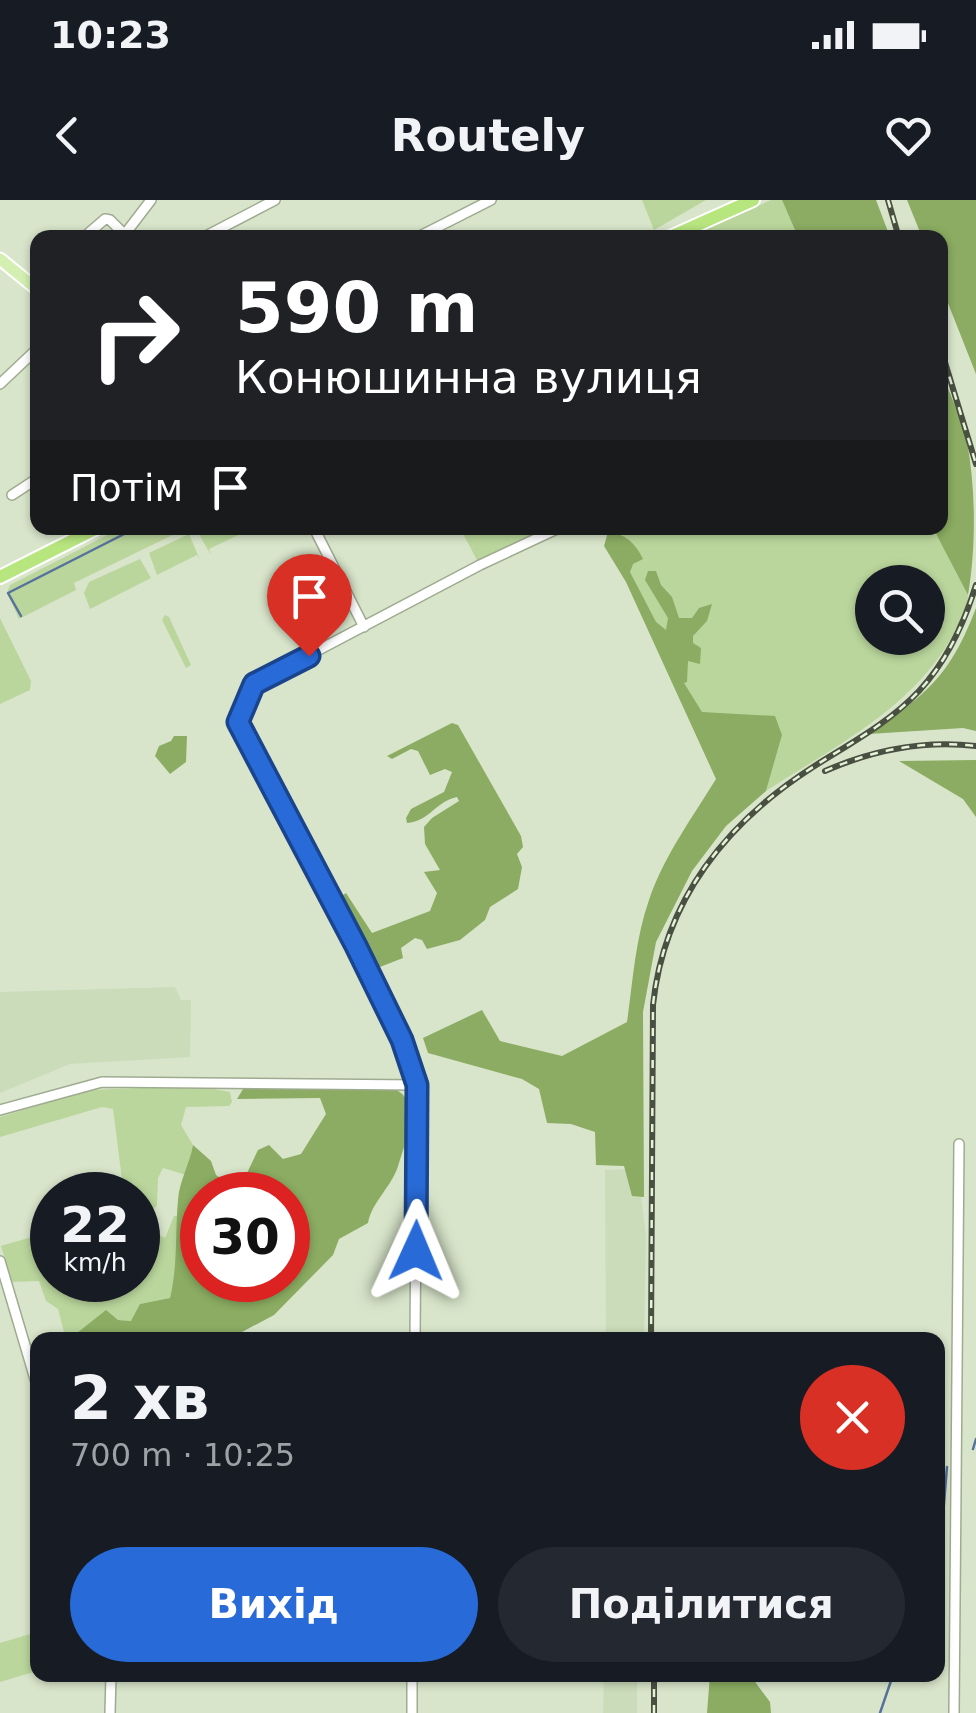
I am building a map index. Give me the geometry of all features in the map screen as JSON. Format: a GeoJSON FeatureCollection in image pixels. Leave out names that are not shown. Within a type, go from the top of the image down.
{"type":"FeatureCollection","features":[{"type":"Feature","properties":{"kind":"highway"},"geometry":{"type":"LineString","coordinates":[[686,230],[752,200]]}},
{"type":"Feature","properties":{"kind":"highway"},"geometry":{"type":"LineString","coordinates":[[0,576],[83,535]]}},
{"type":"Feature","properties":{"kind":"main road"},"geometry":{"type":"LineString","coordinates":[[0,258],[30,281]]}},
{"type":"Feature","properties":{"kind":"street"},"geometry":{"type":"LineString","coordinates":[[130,230],[150,200]]}},
{"type":"Feature","properties":{"kind":"street"},"geometry":{"type":"LineString","coordinates":[[217,230],[275,200]]}},
{"type":"Feature","properties":{"kind":"street"},"geometry":{"type":"LineString","coordinates":[[432,230],[491,200]]}},
{"type":"Feature","properties":{"kind":"street"},"geometry":{"type":"LineString","coordinates":[[93,230],[105,220],[118,230]]}},
{"type":"Feature","properties":{"kind":"street"},"geometry":{"type":"LineString","coordinates":[[0,384],[30,356]]}},
{"type":"Feature","properties":{"kind":"street"},"geometry":{"type":"LineString","coordinates":[[12,495],[30,483]]}},
{"type":"Feature","properties":{"kind":"street"},"geometry":{"type":"LineString","coordinates":[[318,535],[364,627]]}},
{"type":"Feature","properties":{"kind":"street"},"geometry":{"type":"LineString","coordinates":[[415,1332],[417,1085],[402,1040],[356,946],[238,722],[254,684],[545,535]]}},
{"type":"Feature","properties":{"kind":"street"},"geometry":{"type":"LineString","coordinates":[[0,1110],[102,1082],[417,1085]]}},
{"type":"Feature","properties":{"kind":"street"},"geometry":{"type":"LineString","coordinates":[[954,1713],[959,1144]]}},
{"type":"Feature","properties":{"kind":"street"},"geometry":{"type":"LineString","coordinates":[[0,1261],[30,1362]]}},
{"type":"Feature","properties":{"kind":"street"},"geometry":{"type":"LineString","coordinates":[[110,1713],[111,1682]]}},
{"type":"Feature","properties":{"kind":"street"},"geometry":{"type":"LineString","coordinates":[[412,1682],[412,1713]]}},
{"type":"Feature","properties":{"kind":"shaded area"},"geometry":{"type":"Polygon","coordinates":[[[175,987],[181,1000],[191,1000],[190,1057],[70,1064],[0,1093],[0,992],[175,987]]]}},
{"type":"Feature","properties":{"kind":"shaded area"},"geometry":{"type":"Polygon","coordinates":[[[638,1169],[646,1236],[644,1332],[606,1332],[605,1170],[638,1169]]]}},
{"type":"Feature","properties":{"kind":"shaded area"},"geometry":{"type":"Polygon","coordinates":[[[604,1682],[637,1682],[637,1713],[603,1713],[604,1682]]]}},
{"type":"Feature","properties":{"kind":"green space"},"geometry":{"type":"Polygon","coordinates":[[[642,200],[706,200],[654,230],[642,200]]]}},
{"type":"Feature","properties":{"kind":"green space"},"geometry":{"type":"Polygon","coordinates":[[[771,200],[782,200],[795,230],[704,230],[771,200]]]}},
{"type":"Feature","properties":{"kind":"green space"},"geometry":{"type":"Polygon","coordinates":[[[782,200],[876,200],[887,230],[795,230],[782,200]]]}},
{"type":"Feature","properties":{"kind":"green space"},"geometry":{"type":"Polygon","coordinates":[[[907,200],[976,200],[976,374],[948,303],[948,230],[919,230],[907,200]]]}},
{"type":"Feature","properties":{"kind":"green space"},"geometry":{"type":"Polygon","coordinates":[[[948,389],[967,442],[972,480],[974,519],[968,595],[937,535],[948,535],[948,389]]]}},
{"type":"Feature","properties":{"kind":"green space"},"geometry":{"type":"Polygon","coordinates":[[[107,535],[173,535],[74,583],[76,590],[19,619],[7,593],[10,585],[107,535]]]}},
{"type":"Feature","properties":{"kind":"green space"},"geometry":{"type":"Polygon","coordinates":[[[189,535],[200,560],[197,555],[157,575],[149,553],[189,535]]]}},
{"type":"Feature","properties":{"kind":"green space"},"geometry":{"type":"Polygon","coordinates":[[[199,535],[238,535],[209,549],[211,555],[199,535]]]}},
{"type":"Feature","properties":{"kind":"green space"},"geometry":{"type":"Polygon","coordinates":[[[464,535],[534,535],[478,562],[464,535]]]}},
{"type":"Feature","properties":{"kind":"green space"},"geometry":{"type":"Polygon","coordinates":[[[607,535],[620,535],[640,553],[643,559],[633,564],[630,572],[656,622],[666,630],[668,618],[645,580],[648,571],[656,571],[679,618],[692,618],[699,608],[712,604],[707,621],[693,636],[693,643],[701,648],[700,664],[688,661],[684,683],[702,712],[775,716],[782,735],[766,791],[726,826],[692,871],[656,942],[643,1012],[644,1197],[632,1196],[624,1166],[596,1165],[595,1132],[571,1124],[547,1123],[539,1089],[522,1079],[428,1053],[423,1038],[482,1010],[500,1041],[562,1056],[627,1022],[637,945],[649,900],[670,853],[716,779],[626,582],[604,546],[607,535]]]}},
{"type":"Feature","properties":{"kind":"green space"},"geometry":{"type":"Polygon","coordinates":[[[612,535],[937,535],[959,572],[968,602],[945,648],[945,565],[855,565],[855,655],[940,655],[938,659],[918,683],[871,723],[766,791],[782,735],[702,713],[683,683],[612,535]]]}},
{"type":"Feature","properties":{"kind":"green space"},"geometry":{"type":"Polygon","coordinates":[[[140,559],[151,578],[90,609],[84,593],[89,582],[140,559]]]}},
{"type":"Feature","properties":{"kind":"green space"},"geometry":{"type":"Polygon","coordinates":[[[976,608],[976,731],[963,728],[869,734],[934,682],[956,651],[976,608]]]}},
{"type":"Feature","properties":{"kind":"green space"},"geometry":{"type":"Polygon","coordinates":[[[165,615],[191,665],[186,668],[162,620],[165,615]]]}},
{"type":"Feature","properties":{"kind":"green space"},"geometry":{"type":"Polygon","coordinates":[[[0,618],[31,681],[30,690],[0,704],[0,618]]]}},
{"type":"Feature","properties":{"kind":"green space"},"geometry":{"type":"Polygon","coordinates":[[[452,723],[458,725],[521,836],[518,889],[490,907],[485,920],[460,940],[427,949],[422,940],[415,938],[401,948],[403,958],[380,967],[372,962],[340,897],[346,893],[372,933],[430,911],[437,893],[424,872],[440,870],[425,844],[424,827],[459,801],[457,797],[450,799],[415,821],[407,823],[406,818],[411,809],[444,792],[452,772],[445,769],[430,775],[418,751],[411,749],[392,759],[387,756],[452,723]]]}},
{"type":"Feature","properties":{"kind":"green space"},"geometry":{"type":"Polygon","coordinates":[[[174,736],[187,736],[186,762],[170,774],[155,756],[159,746],[174,736]]]}},
{"type":"Feature","properties":{"kind":"green space"},"geometry":{"type":"Polygon","coordinates":[[[976,760],[976,817],[963,799],[899,761],[976,760]]]}},
{"type":"Feature","properties":{"kind":"green space"},"geometry":{"type":"Polygon","coordinates":[[[196,1086],[230,1092],[232,1102],[229,1106],[186,1107],[181,1125],[193,1145],[187,1172],[180,1173],[163,1168],[160,1174],[121,1172],[113,1109],[102,1107],[0,1137],[0,1117],[87,1090],[196,1086]]]}},
{"type":"Feature","properties":{"kind":"green space"},"geometry":{"type":"Polygon","coordinates":[[[371,1087],[398,1091],[408,1102],[410,1124],[406,1141],[396,1171],[368,1223],[339,1239],[333,1255],[310,1278],[310,1172],[247,1172],[258,1150],[269,1145],[283,1159],[301,1154],[326,1114],[320,1098],[237,1099],[243,1089],[371,1087]]]}},
{"type":"Feature","properties":{"kind":"green space"},"geometry":{"type":"Polygon","coordinates":[[[193,1145],[211,1161],[215,1172],[185,1172],[193,1145]]]}},
{"type":"Feature","properties":{"kind":"green space"},"geometry":{"type":"Polygon","coordinates":[[[180,1190],[180,1302],[287,1302],[274,1315],[242,1332],[78,1332],[106,1310],[118,1320],[131,1321],[140,1304],[170,1298],[180,1190]]]}},
{"type":"Feature","properties":{"kind":"green space"},"geometry":{"type":"Polygon","coordinates":[[[174,1216],[178,1216],[176,1274],[170,1298],[160,1300],[160,1236],[165,1238],[174,1216]]]}},
{"type":"Feature","properties":{"kind":"green space"},"geometry":{"type":"Polygon","coordinates":[[[30,1237],[30,1281],[12,1282],[1,1246],[30,1237]]]}},
{"type":"Feature","properties":{"kind":"green space"},"geometry":{"type":"Polygon","coordinates":[[[48,1302],[150,1302],[140,1304],[132,1321],[118,1320],[87,1332],[64,1332],[58,1309],[48,1302]]]}},
{"type":"Feature","properties":{"kind":"green space"},"geometry":{"type":"Polygon","coordinates":[[[30,1634],[30,1673],[0,1682],[0,1643],[30,1634]]]}},
{"type":"Feature","properties":{"kind":"green space"},"geometry":{"type":"Polygon","coordinates":[[[709,1682],[755,1682],[770,1702],[771,1713],[707,1713],[709,1682]]]}},
{"type":"Feature","properties":{"kind":"waterway"},"geometry":{"type":"LineString","coordinates":[[21,616],[8,593],[122,535]]}},
{"type":"Feature","properties":{"kind":"waterway"},"geometry":{"type":"LineString","coordinates":[[973,1449],[976,1439]]}},
{"type":"Feature","properties":{"kind":"waterway"},"geometry":{"type":"LineString","coordinates":[[945,1491],[947,1467]]}},
{"type":"Feature","properties":{"kind":"waterway"},"geometry":{"type":"LineString","coordinates":[[880,1713],[891,1682]]}},
{"type":"Feature","properties":{"kind":"railway"},"geometry":{"type":"LineString","coordinates":[[888,200],[897,230]]}},
{"type":"Feature","properties":{"kind":"railway"},"geometry":{"type":"LineString","coordinates":[[948,372],[976,464]]}},
{"type":"Feature","properties":{"kind":"railway"},"geometry":{"type":"LineString","coordinates":[[651,1332],[653,1005],[671,931],[705,867],[753,813],[813,767],[882,723],[919,691],[954,641],[976,585]]}},
{"type":"Feature","properties":{"kind":"railway"},"geometry":{"type":"LineString","coordinates":[[825,771],[899,748],[937,744],[976,746]]}},
{"type":"Feature","properties":{"kind":"railway"},"geometry":{"type":"LineString","coordinates":[[654,1682],[654,1713]]}},
{"type":"Feature","properties":{"kind":"route"},"geometry":{"type":"LineString","coordinates":[[309,656],[254,684],[238,722],[402,1040],[417,1085],[416,1251]]}}]}
